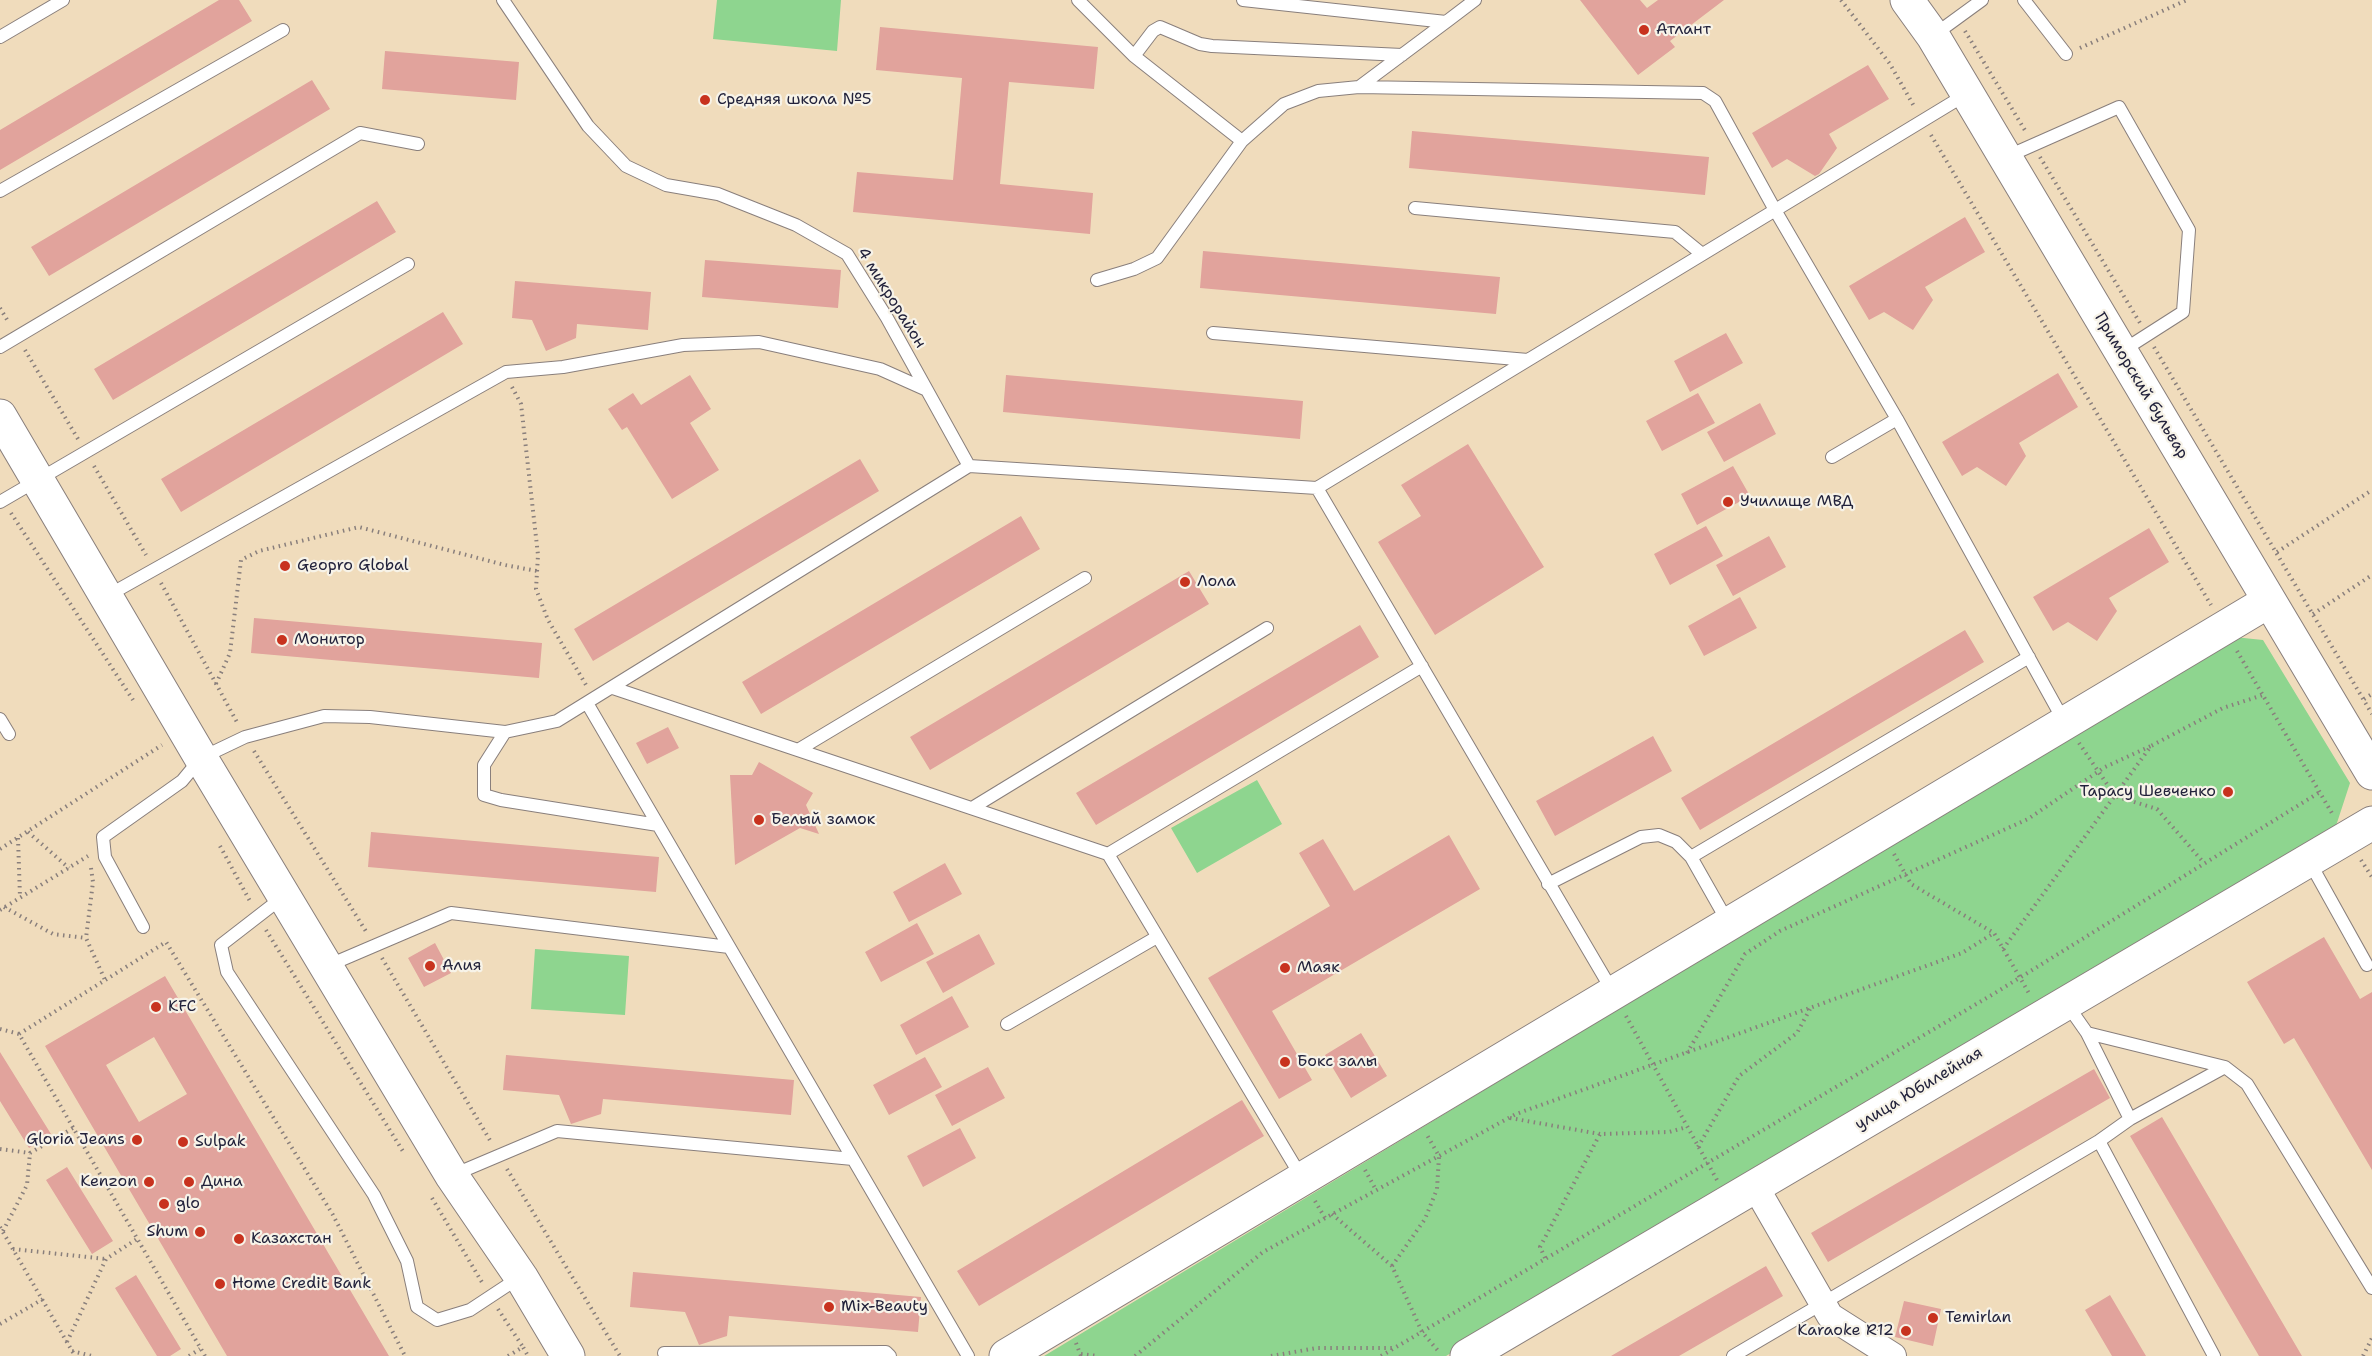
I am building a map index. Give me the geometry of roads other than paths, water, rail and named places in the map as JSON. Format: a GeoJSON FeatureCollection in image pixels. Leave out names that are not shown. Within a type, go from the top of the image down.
{"type":"FeatureCollection","features":[{"type":"Feature","properties":{"kind":"street","name":"Приморский бульвар"},"geometry":{"type":"LineString","coordinates":[[1907,0],[1945,26],[1967,94],[2019,151],[2134,344],[2269,601],[2372,773]]}},
{"type":"Feature","properties":{"kind":"street"},"geometry":{"type":"LineString","coordinates":[[0,416],[201,758],[452,1176],[520,1277],[568,1356]]}},
{"type":"Feature","properties":{"kind":"street"},"geometry":{"type":"LineString","coordinates":[[1006,1356],[1308,1189],[1614,993],[2269,601]]}},
{"type":"Feature","properties":{"kind":"street","name":"улица Юбилейная"},"geometry":{"type":"LineString","coordinates":[[1467,1356],[2359,830]]}},
{"type":"Feature","properties":{"kind":"street"},"geometry":{"type":"LineString","coordinates":[[1742,1194],[1830,1316],[1893,1356]]}},
{"type":"Feature","properties":{"kind":"lane"},"geometry":{"type":"LineString","coordinates":[[0,37],[63,0]]}},
{"type":"Feature","properties":{"kind":"lane","name":"4 микрорайон"},"geometry":{"type":"LineString","coordinates":[[503,0],[588,126],[626,166],[666,185],[728,198],[796,225],[847,254],[887,318],[969,466]]}},
{"type":"Feature","properties":{"kind":"lane"},"geometry":{"type":"LineString","coordinates":[[1078,0],[1134,56],[1242,141]]}},
{"type":"Feature","properties":{"kind":"lane"},"geometry":{"type":"LineString","coordinates":[[1243,0],[1446,22]]}},
{"type":"Feature","properties":{"kind":"lane"},"geometry":{"type":"LineString","coordinates":[[1359,87],[1475,0]]}},
{"type":"Feature","properties":{"kind":"lane"},"geometry":{"type":"LineString","coordinates":[[1945,26],[1982,0]]}},
{"type":"Feature","properties":{"kind":"lane"},"geometry":{"type":"LineString","coordinates":[[2024,0],[2066,54]]}},
{"type":"Feature","properties":{"kind":"lane"},"geometry":{"type":"LineString","coordinates":[[1134,56],[1153,31],[1160,27],[1200,44],[1212,46],[1402,55]]}},
{"type":"Feature","properties":{"kind":"lane"},"geometry":{"type":"LineString","coordinates":[[0,191],[284,30]]}},
{"type":"Feature","properties":{"kind":"lane"},"geometry":{"type":"LineString","coordinates":[[1097,280],[1134,269],[1157,258],[1242,141],[1284,104],[1318,91],[1359,87],[1703,93],[1715,100],[1775,210],[1898,419],[2065,724]]}},
{"type":"Feature","properties":{"kind":"lane"},"geometry":{"type":"LineString","coordinates":[[144,927],[105,857],[103,837],[182,781],[201,758],[244,736],[324,716],[370,717],[505,732],[556,721],[614,688],[969,466],[1317,488],[1967,94]]}},
{"type":"Feature","properties":{"kind":"lane"},"geometry":{"type":"LineString","coordinates":[[2019,151],[2119,107],[2189,230],[2183,312],[2134,344]]}},
{"type":"Feature","properties":{"kind":"lane"},"geometry":{"type":"LineString","coordinates":[[0,347],[360,134],[418,144]]}},
{"type":"Feature","properties":{"kind":"lane"},"geometry":{"type":"LineString","coordinates":[[1415,208],[1675,232],[1702,254]]}},
{"type":"Feature","properties":{"kind":"lane"},"geometry":{"type":"LineString","coordinates":[[0,502],[408,264]]}},
{"type":"Feature","properties":{"kind":"lane"},"geometry":{"type":"LineString","coordinates":[[1213,333],[1528,360]]}},
{"type":"Feature","properties":{"kind":"lane"},"geometry":{"type":"LineString","coordinates":[[106,596],[506,372],[563,367],[683,345],[759,342],[880,369],[927,390]]}},
{"type":"Feature","properties":{"kind":"lane"},"geometry":{"type":"LineString","coordinates":[[1832,457],[1898,419]]}},
{"type":"Feature","properties":{"kind":"lane"},"geometry":{"type":"LineString","coordinates":[[1317,488],[1614,993]]}},
{"type":"Feature","properties":{"kind":"lane"},"geometry":{"type":"LineString","coordinates":[[798,750],[1085,578]]}},
{"type":"Feature","properties":{"kind":"lane"},"geometry":{"type":"LineString","coordinates":[[972,808],[1267,628]]}},
{"type":"Feature","properties":{"kind":"lane"},"geometry":{"type":"LineString","coordinates":[[1691,857],[2029,657]]}},
{"type":"Feature","properties":{"kind":"lane"},"geometry":{"type":"LineString","coordinates":[[1108,854],[1422,666]]}},
{"type":"Feature","properties":{"kind":"lane"},"geometry":{"type":"LineString","coordinates":[[614,688],[1108,854],[1308,1189]]}},
{"type":"Feature","properties":{"kind":"lane"},"geometry":{"type":"LineString","coordinates":[[587,703],[968,1356]]}},
{"type":"Feature","properties":{"kind":"lane"},"geometry":{"type":"LineString","coordinates":[[0,719],[9,734]]}},
{"type":"Feature","properties":{"kind":"lane"},"geometry":{"type":"LineString","coordinates":[[505,732],[484,765],[484,795],[501,800],[657,825]]}},
{"type":"Feature","properties":{"kind":"lane"},"geometry":{"type":"LineString","coordinates":[[1548,884],[1641,837],[1659,835],[1676,842],[1691,857],[1729,924]]}},
{"type":"Feature","properties":{"kind":"lane"},"geometry":{"type":"LineString","coordinates":[[2308,860],[2367,965]]}},
{"type":"Feature","properties":{"kind":"lane"},"geometry":{"type":"LineString","coordinates":[[284,896],[221,945],[227,972],[374,1195],[407,1261],[417,1307],[437,1320],[470,1310],[520,1277]]}},
{"type":"Feature","properties":{"kind":"lane"},"geometry":{"type":"LineString","coordinates":[[326,966],[451,913],[729,946]]}},
{"type":"Feature","properties":{"kind":"lane"},"geometry":{"type":"LineString","coordinates":[[1007,1024],[1157,938]]}},
{"type":"Feature","properties":{"kind":"lane"},"geometry":{"type":"LineString","coordinates":[[2055,1010],[2087,1033],[2224,1067],[2247,1084],[2372,1288]]}},
{"type":"Feature","properties":{"kind":"lane"},"geometry":{"type":"LineString","coordinates":[[2087,1033],[2130,1119]]}},
{"type":"Feature","properties":{"kind":"lane"},"geometry":{"type":"LineString","coordinates":[[1733,1356],[2099,1141],[2130,1119],[2224,1067]]}},
{"type":"Feature","properties":{"kind":"lane"},"geometry":{"type":"LineString","coordinates":[[452,1176],[556,1131],[853,1160]]}},
{"type":"Feature","properties":{"kind":"lane"},"geometry":{"type":"LineString","coordinates":[[2099,1141],[2214,1356]]}},
{"type":"Feature","properties":{"kind":"lane"},"geometry":{"type":"LineString","coordinates":[[664,1353],[886,1352],[890,1356]]}},
{"type":"Feature","properties":{"kind":"place","name":"Атлант"},"geometry":{"type":"Point","coordinates":[1644,30]}},
{"type":"Feature","properties":{"kind":"place","name":"Средняя школа №5"},"geometry":{"type":"Point","coordinates":[705,100]}},
{"type":"Feature","properties":{"kind":"place","name":"Училище МВД"},"geometry":{"type":"Point","coordinates":[1728,502]}},
{"type":"Feature","properties":{"kind":"place","name":"Geopro Global"},"geometry":{"type":"Point","coordinates":[285,566]}},
{"type":"Feature","properties":{"kind":"place","name":"Лола"},"geometry":{"type":"Point","coordinates":[1185,582]}},
{"type":"Feature","properties":{"kind":"place","name":"Монитор"},"geometry":{"type":"Point","coordinates":[282,640]}},
{"type":"Feature","properties":{"kind":"place","name":"Тарасу Шевченко"},"geometry":{"type":"Point","coordinates":[2228,792]}},
{"type":"Feature","properties":{"kind":"place","name":"Белый замок"},"geometry":{"type":"Point","coordinates":[759,820]}},
{"type":"Feature","properties":{"kind":"place","name":"Алия"},"geometry":{"type":"Point","coordinates":[430,966]}},
{"type":"Feature","properties":{"kind":"place","name":"Маяк"},"geometry":{"type":"Point","coordinates":[1285,968]}},
{"type":"Feature","properties":{"kind":"place","name":"KFC"},"geometry":{"type":"Point","coordinates":[156,1007]}},
{"type":"Feature","properties":{"kind":"place","name":"Бокс залы"},"geometry":{"type":"Point","coordinates":[1285,1062]}},
{"type":"Feature","properties":{"kind":"place","name":"Gloria Jeans"},"geometry":{"type":"Point","coordinates":[137,1140]}},
{"type":"Feature","properties":{"kind":"place","name":"Sulpak"},"geometry":{"type":"Point","coordinates":[183,1142]}},
{"type":"Feature","properties":{"kind":"place","name":"Kenzon"},"geometry":{"type":"Point","coordinates":[149,1182]}},
{"type":"Feature","properties":{"kind":"place","name":"Дина"},"geometry":{"type":"Point","coordinates":[189,1182]}},
{"type":"Feature","properties":{"kind":"place","name":"glo"},"geometry":{"type":"Point","coordinates":[164,1204]}},
{"type":"Feature","properties":{"kind":"place","name":"Shum"},"geometry":{"type":"Point","coordinates":[200,1232]}},
{"type":"Feature","properties":{"kind":"place","name":"Казахстан"},"geometry":{"type":"Point","coordinates":[239,1239]}},
{"type":"Feature","properties":{"kind":"place","name":"Home Credit Bank"},"geometry":{"type":"Point","coordinates":[220,1284]}},
{"type":"Feature","properties":{"kind":"place","name":"Mix-Beauty"},"geometry":{"type":"Point","coordinates":[829,1307]}},
{"type":"Feature","properties":{"kind":"place","name":"Temirlan"},"geometry":{"type":"Point","coordinates":[1933,1318]}},
{"type":"Feature","properties":{"kind":"place","name":"Karaoke R12"},"geometry":{"type":"Point","coordinates":[1906,1331]}}]}
